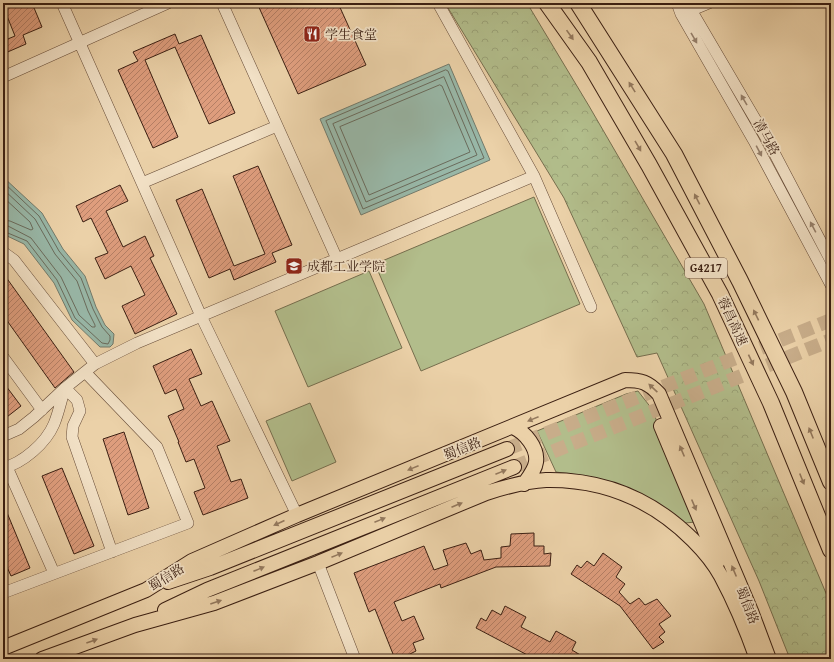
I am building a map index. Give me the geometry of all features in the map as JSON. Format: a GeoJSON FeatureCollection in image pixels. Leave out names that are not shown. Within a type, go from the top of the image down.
{"type":"FeatureCollection","features":[{"type":"Feature","properties":{"kind":"highway","name":"蓉昌高速"},"geometry":{"type":"LineString","coordinates":[[547,3],[589,62],[720,294],[771,403],[831,550]]}},
{"type":"Feature","properties":{"kind":"highway","name":"蓉昌高速"},"geometry":{"type":"LineString","coordinates":[[578,3],[674,154],[740,281],[794,392],[831,482]]}},
{"type":"Feature","properties":{"kind":"main road","name":"蜀信路"},"geometry":{"type":"LineString","coordinates":[[3,648],[146,590],[192,561],[297,515],[625,380],[635,380],[651,385],[659,394],[751,611],[769,659]]}},
{"type":"Feature","properties":{"kind":"main road"},"geometry":{"type":"LineString","coordinates":[[670,423],[661,426],[715,554],[720,575]]}},
{"type":"Feature","properties":{"kind":"main road"},"geometry":{"type":"LineString","coordinates":[[513,427],[524,433],[534,449],[536,461],[532,472],[524,484]]}},
{"type":"Feature","properties":{"kind":"main road"},"geometry":{"type":"LineString","coordinates":[[146,590],[210,568],[507,449]]}},
{"type":"Feature","properties":{"kind":"main road"},"geometry":{"type":"LineString","coordinates":[[135,625],[207,590],[514,467]]}},
{"type":"Feature","properties":{"kind":"main road","name":"蜀信路"},"geometry":{"type":"LineString","coordinates":[[42,659],[135,625],[214,603],[486,493],[514,485],[545,480],[587,483],[620,491],[663,514],[677,524],[700,548],[720,575],[746,629],[757,659]]}},
{"type":"Feature","properties":{"kind":"street"},"geometry":{"type":"LineString","coordinates":[[62,3],[202,316],[297,515]]}},
{"type":"Feature","properties":{"kind":"street"},"geometry":{"type":"LineString","coordinates":[[3,77],[168,3]]}},
{"type":"Feature","properties":{"kind":"street"},"geometry":{"type":"LineString","coordinates":[[222,3],[337,259]]}},
{"type":"Feature","properties":{"kind":"street"},"geometry":{"type":"LineString","coordinates":[[438,3],[534,176],[592,307]]}},
{"type":"Feature","properties":{"kind":"street","name":"清马路"},"geometry":{"type":"LineString","coordinates":[[677,3],[681,14],[754,142],[831,285]]}},
{"type":"Feature","properties":{"kind":"street"},"geometry":{"type":"LineString","coordinates":[[681,14],[689,6],[709,3]]}},
{"type":"Feature","properties":{"kind":"street","name":"清马路"},"geometry":{"type":"LineString","coordinates":[[689,6],[768,141],[831,261]]}},
{"type":"Feature","properties":{"kind":"street"},"geometry":{"type":"LineString","coordinates":[[142,183],[277,126]]}},
{"type":"Feature","properties":{"kind":"street"},"geometry":{"type":"LineString","coordinates":[[3,436],[19,429],[65,388],[95,364],[137,343],[534,176]]}},
{"type":"Feature","properties":{"kind":"street"},"geometry":{"type":"LineString","coordinates":[[3,252],[14,260],[95,364]]}},
{"type":"Feature","properties":{"kind":"street"},"geometry":{"type":"LineString","coordinates":[[3,357],[42,410]]}},
{"type":"Feature","properties":{"kind":"street"},"geometry":{"type":"LineString","coordinates":[[3,593],[188,523],[157,447],[85,372]]}},
{"type":"Feature","properties":{"kind":"street"},"geometry":{"type":"LineString","coordinates":[[54,574],[5,467],[26,458],[41,442],[53,425],[65,388]]}},
{"type":"Feature","properties":{"kind":"street"},"geometry":{"type":"LineString","coordinates":[[65,388],[77,400],[80,411],[73,426],[72,437],[112,552]]}},
{"type":"Feature","properties":{"kind":"street"},"geometry":{"type":"LineString","coordinates":[[318,562],[355,659]]}},
{"type":"Feature","properties":{"kind":"green space"},"geometry":{"type":"Polygon","coordinates":[[[445,3],[527,3],[589,106],[704,304],[831,605],[831,659],[790,659],[759,581],[657,353],[637,357],[564,198],[445,3]]]}},
{"type":"Feature","properties":{"kind":"green space"},"geometry":{"type":"Polygon","coordinates":[[[534,197],[580,304],[421,371],[375,264],[534,197]]]}},
{"type":"Feature","properties":{"kind":"green space"},"geometry":{"type":"Polygon","coordinates":[[[369,271],[402,348],[308,387],[275,311],[369,271]]]}},
{"type":"Feature","properties":{"kind":"green space"},"geometry":{"type":"Polygon","coordinates":[[[638,391],[652,409],[696,522],[685,523],[636,491],[590,477],[556,472],[537,431],[626,394],[638,391]]]}},
{"type":"Feature","properties":{"kind":"green space"},"geometry":{"type":"Polygon","coordinates":[[[310,403],[336,462],[292,481],[266,421],[310,403]]]}},
{"type":"Feature","properties":{"kind":"water"},"geometry":{"type":"Polygon","coordinates":[[[449,64],[490,160],[361,215],[320,119],[449,64]]]}},
{"type":"Feature","properties":{"kind":"water"},"geometry":{"type":"Polygon","coordinates":[[[3,177],[42,213],[63,249],[85,276],[96,307],[105,325],[114,334],[113,344],[110,347],[100,347],[72,320],[54,283],[24,244],[3,234],[3,177]]]}},
{"type":"Feature","properties":{"kind":"building"},"geometry":{"type":"Polygon","coordinates":[[[3,3],[32,3],[42,27],[23,35],[26,44],[3,54],[3,41],[15,36],[3,3]]]}},
{"type":"Feature","properties":{"kind":"building","name":"学生食堂"},"geometry":{"type":"Polygon","coordinates":[[[257,3],[338,3],[366,65],[298,94],[257,3]]]}},
{"type":"Feature","properties":{"kind":"building"},"geometry":{"type":"Polygon","coordinates":[[[175,34],[179,44],[201,35],[235,113],[209,124],[175,47],[145,60],[178,137],[153,148],[118,70],[138,61],[133,52],[175,34]]]}},
{"type":"Feature","properties":{"kind":"building"},"geometry":{"type":"Polygon","coordinates":[[[258,166],[292,245],[272,253],[276,262],[234,280],[230,269],[209,278],[176,200],[202,189],[234,266],[265,254],[233,176],[258,166]]]}},
{"type":"Feature","properties":{"kind":"building"},"geometry":{"type":"Polygon","coordinates":[[[120,185],[128,201],[106,211],[123,247],[145,236],[154,256],[150,258],[177,314],[135,334],[122,306],[145,295],[131,266],[105,279],[95,258],[108,253],[91,218],[83,222],[76,206],[120,185]]]}},
{"type":"Feature","properties":{"kind":"building"},"geometry":{"type":"Polygon","coordinates":[[[3,273],[74,372],[55,388],[3,315],[3,273]]]}},
{"type":"Feature","properties":{"kind":"building"},"geometry":{"type":"Polygon","coordinates":[[[191,349],[202,374],[189,379],[201,406],[212,401],[230,441],[217,446],[231,482],[241,479],[248,498],[203,515],[194,492],[205,488],[194,459],[186,462],[168,416],[184,409],[176,389],[165,394],[153,366],[191,349]]]}},
{"type":"Feature","properties":{"kind":"building"},"geometry":{"type":"Polygon","coordinates":[[[3,382],[21,406],[3,420],[3,382]]]}},
{"type":"Feature","properties":{"kind":"building"},"geometry":{"type":"Polygon","coordinates":[[[124,432],[149,508],[128,515],[103,439],[124,432]]]}},
{"type":"Feature","properties":{"kind":"building"},"geometry":{"type":"Polygon","coordinates":[[[62,468],[94,546],[74,554],[42,476],[62,468]]]}},
{"type":"Feature","properties":{"kind":"building"},"geometry":{"type":"Polygon","coordinates":[[[3,503],[30,568],[11,576],[3,558],[3,503]]]}},
{"type":"Feature","properties":{"kind":"building"},"geometry":{"type":"Polygon","coordinates":[[[534,533],[534,546],[544,546],[544,554],[551,553],[550,566],[496,567],[441,588],[440,584],[394,602],[402,621],[414,616],[424,639],[413,643],[416,651],[406,656],[407,659],[395,659],[375,609],[369,612],[354,573],[424,546],[434,570],[448,565],[443,550],[466,543],[471,554],[481,550],[484,560],[501,558],[501,547],[510,546],[511,534],[534,533]]]}},
{"type":"Feature","properties":{"kind":"building"},"geometry":{"type":"Polygon","coordinates":[[[603,553],[622,567],[616,577],[625,584],[619,592],[630,604],[639,598],[645,605],[657,599],[671,616],[659,624],[665,632],[659,637],[664,642],[653,649],[620,606],[571,574],[577,565],[581,568],[587,561],[594,566],[603,553]]]}},
{"type":"Feature","properties":{"kind":"building"},"geometry":{"type":"Polygon","coordinates":[[[505,606],[526,617],[521,627],[550,642],[556,631],[576,642],[572,650],[587,659],[535,659],[476,628],[481,618],[486,621],[492,610],[501,615],[505,606]]]}},
{"type":"Feature","properties":{"kind":"tunnel"},"geometry":{"type":"LineString","coordinates":[[507,449],[831,320]]}},
{"type":"Feature","properties":{"kind":"tunnel"},"geometry":{"type":"LineString","coordinates":[[514,467],[831,340]]}},
{"type":"Feature","properties":{"kind":"place","name":"学生食堂"},"geometry":{"type":"Point","coordinates":[312,34]}},
{"type":"Feature","properties":{"kind":"place","name":"成都工业学院"},"geometry":{"type":"Point","coordinates":[294,266]}}]}
